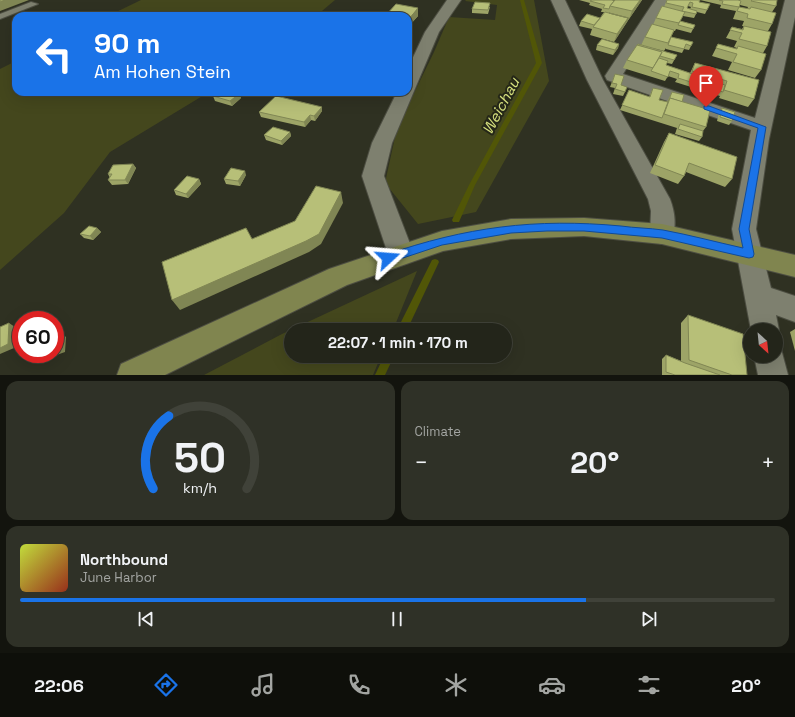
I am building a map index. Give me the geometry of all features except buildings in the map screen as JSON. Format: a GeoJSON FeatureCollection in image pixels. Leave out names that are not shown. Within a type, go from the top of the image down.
{"type":"FeatureCollection","features":[{"type":"Feature","properties":{"kind":"main road"},"geometry":{"type":"LineString","coordinates":[[132,375],[338,277],[442,241],[511,229],[584,227],[662,234],[795,266]]}},
{"type":"Feature","properties":{"kind":"street"},"geometry":{"type":"LineString","coordinates":[[412,78],[432,32],[454,0]]}},
{"type":"Feature","properties":{"kind":"street"},"geometry":{"type":"LineString","coordinates":[[558,0],[595,80],[659,199],[662,211],[662,234]]}},
{"type":"Feature","properties":{"kind":"street"},"geometry":{"type":"LineString","coordinates":[[662,0],[613,76],[762,127]]}},
{"type":"Feature","properties":{"kind":"street"},"geometry":{"type":"LineString","coordinates":[[764,323],[744,229],[762,127],[792,0]]}},
{"type":"Feature","properties":{"kind":"street"},"geometry":{"type":"LineString","coordinates":[[401,254],[373,176],[374,163],[380,146],[404,96]]}},
{"type":"Feature","properties":{"kind":"street"},"geometry":{"type":"LineString","coordinates":[[759,296],[795,309]]}},
{"type":"Feature","properties":{"kind":"street"},"geometry":{"type":"LineString","coordinates":[[770,363],[773,375]]}},
{"type":"Feature","properties":{"kind":"lane"},"geometry":{"type":"LineString","coordinates":[[13,12],[34,4]]}},
{"type":"Feature","properties":{"kind":"lane"},"geometry":{"type":"LineString","coordinates":[[0,17],[12,12]]}},
{"type":"Feature","properties":{"kind":"green space"},"geometry":{"type":"Polygon","coordinates":[[[141,0],[335,0],[321,12],[116,12],[141,0]]]}},
{"type":"Feature","properties":{"kind":"green space"},"geometry":{"type":"Polygon","coordinates":[[[534,0],[549,81],[476,212],[418,224],[385,183],[397,128],[434,52],[449,17],[495,20],[497,5],[465,1],[534,0]]]}},
{"type":"Feature","properties":{"kind":"green space"},"geometry":{"type":"Polygon","coordinates":[[[12,63],[12,96],[202,96],[110,152],[64,213],[0,270],[0,69],[12,63]]]}},
{"type":"Feature","properties":{"kind":"green space"},"geometry":{"type":"Polygon","coordinates":[[[417,271],[396,323],[306,323],[417,271]]]}},
{"type":"Feature","properties":{"kind":"green space"},"geometry":{"type":"Polygon","coordinates":[[[284,333],[284,363],[378,363],[373,375],[204,375],[284,333]]]}},
{"type":"Feature","properties":{"kind":"waterway","name":"Weichau"},"geometry":{"type":"LineString","coordinates":[[456,220],[472,185],[539,63],[522,0]]}},
{"type":"Feature","properties":{"kind":"waterway","name":"Weichau"},"geometry":{"type":"LineString","coordinates":[[405,323],[435,262]]}},
{"type":"Feature","properties":{"kind":"waterway","name":"Weichau"},"geometry":{"type":"LineString","coordinates":[[380,375],[386,363]]}},
{"type":"Feature","properties":{"kind":"route"},"geometry":{"type":"LineString","coordinates":[[388,258],[442,241],[511,229],[547,227],[584,227],[662,234],[749,254],[744,229],[762,127],[706,107]]}}]}
